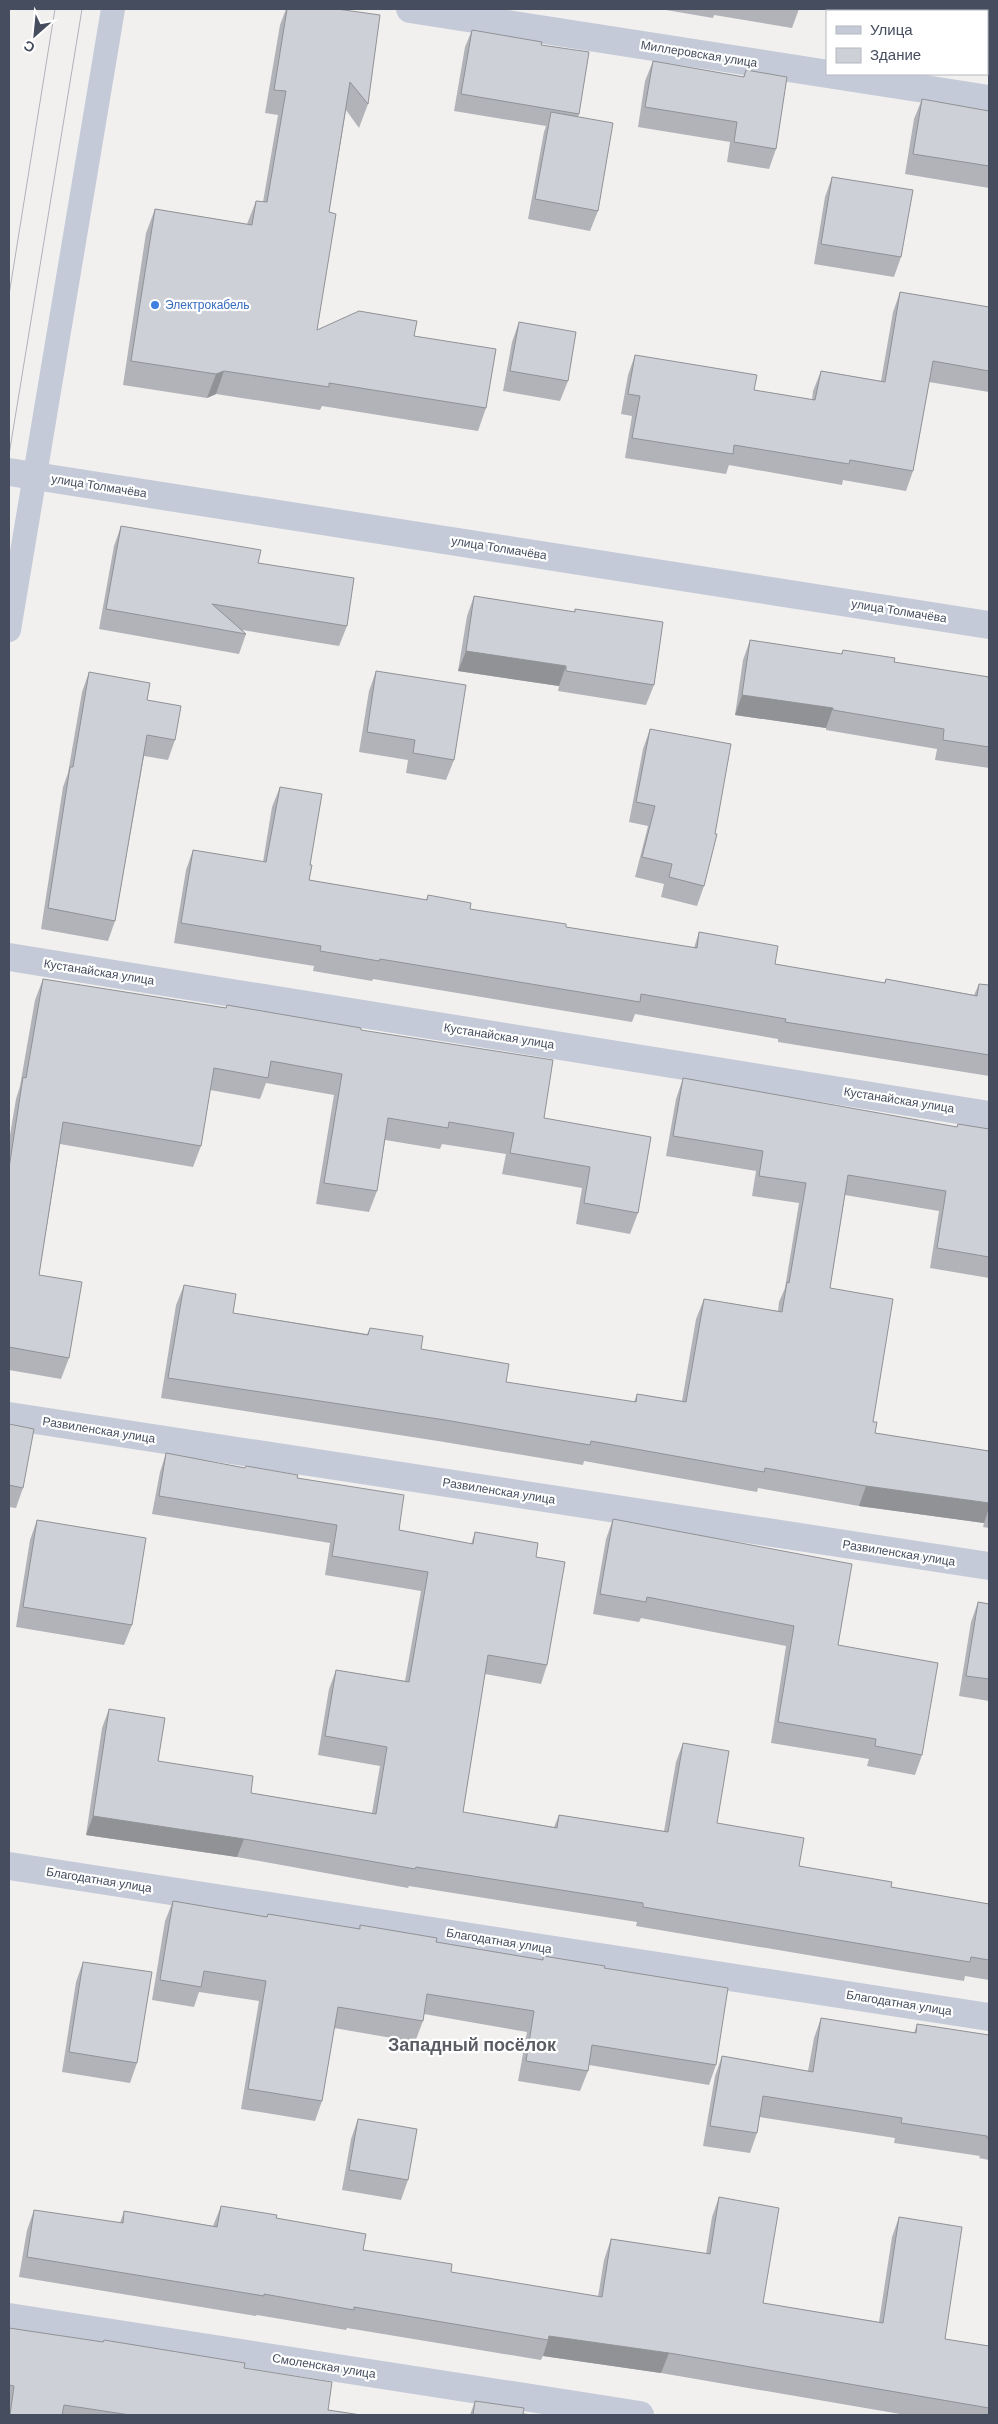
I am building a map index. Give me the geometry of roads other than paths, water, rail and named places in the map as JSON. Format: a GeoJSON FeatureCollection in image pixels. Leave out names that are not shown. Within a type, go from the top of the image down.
{"type":"FeatureCollection","features":[{"type":"Feature","properties":{"kind":"street","name":"Миллеровская улица"},"geometry":{"type":"LineString","coordinates":[[410,9],[826,74]]}},
{"type":"Feature","properties":{"kind":"street","name":"Миллеровская улица"},"geometry":{"type":"LineString","coordinates":[[835,75],[989,99]]}},
{"type":"Feature","properties":{"kind":"street","name":"улица Толмачёва"},"geometry":{"type":"LineString","coordinates":[[21,474],[989,625]]}},
{"type":"Feature","properties":{"kind":"street","name":"Кустанайская улица"},"geometry":{"type":"LineString","coordinates":[[9,957],[989,1115]]}},
{"type":"Feature","properties":{"kind":"street","name":"Развиленская улица"},"geometry":{"type":"LineString","coordinates":[[9,1416],[989,1566]]}},
{"type":"Feature","properties":{"kind":"street","name":"Благодатная улица"},"geometry":{"type":"LineString","coordinates":[[9,1866],[989,2017]]}},
{"type":"Feature","properties":{"kind":"street","name":"Смоленская улица"},"geometry":{"type":"LineString","coordinates":[[9,2317],[640,2415]]}},
{"type":"Feature","properties":{"kind":"lane"},"geometry":{"type":"LineString","coordinates":[[9,630],[21,474],[113,9]]}},
{"type":"Feature","properties":{"kind":"tram line"},"geometry":{"type":"LineString","coordinates":[[9,295],[55,9]]}},
{"type":"Feature","properties":{"kind":"tram line"},"geometry":{"type":"LineString","coordinates":[[9,455],[82,9]]}},
{"type":"Feature","properties":{"kind":"place","name":"Электрокабель"},"geometry":{"type":"Point","coordinates":[155,305]}},
{"type":"Feature","properties":{"kind":"district","name":"Западный посёлок"},"geometry":{"type":"Point","coordinates":[472,2045]}}]}
